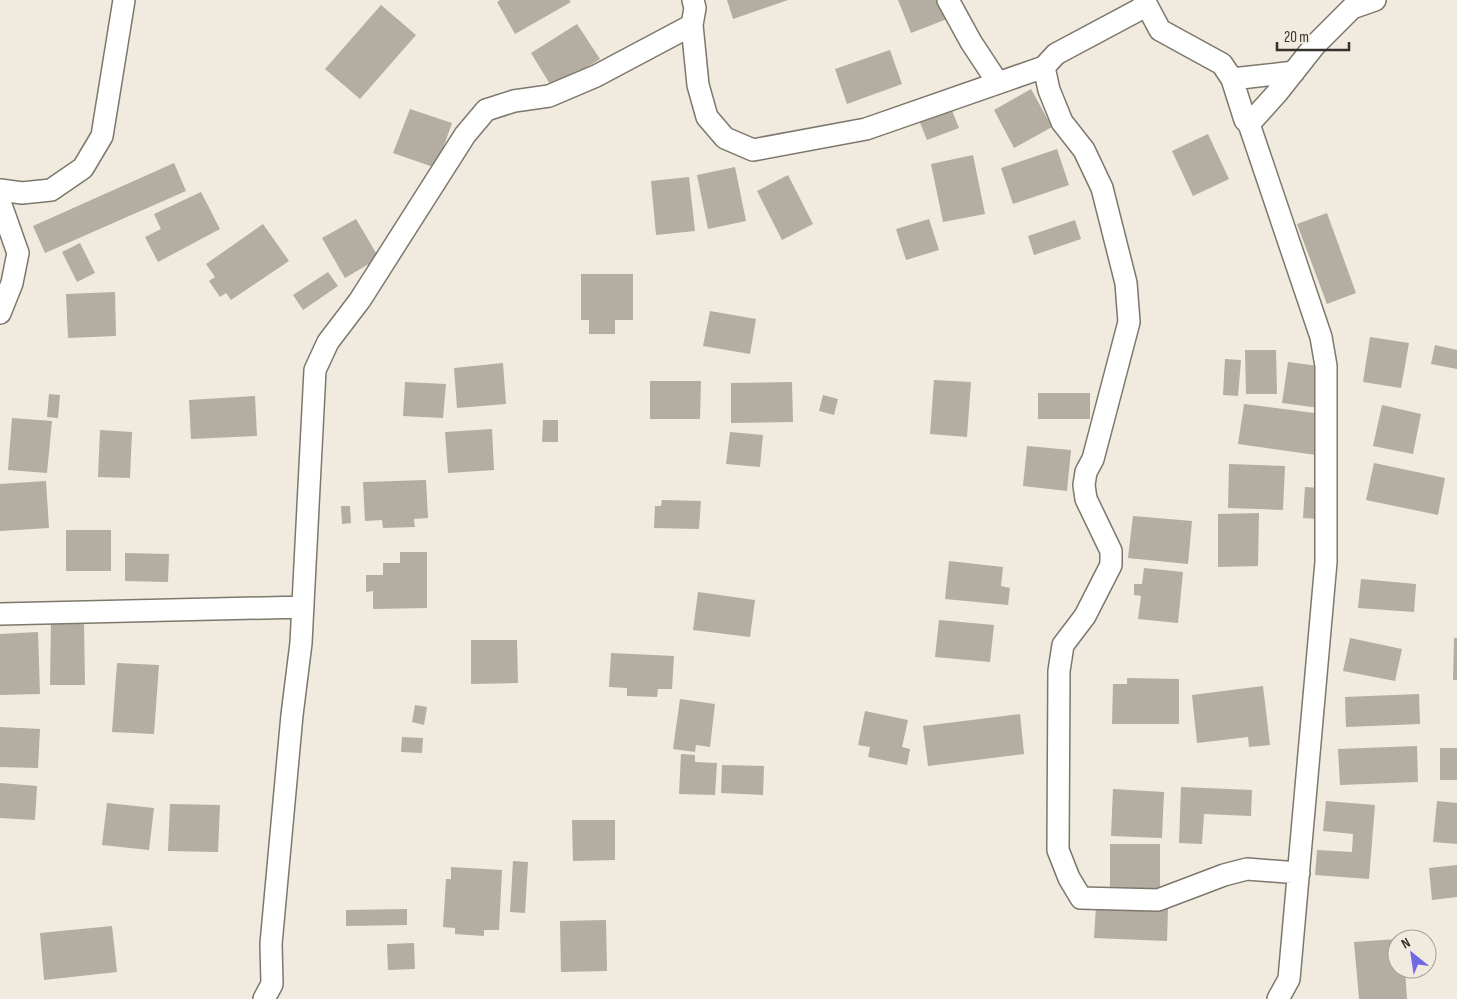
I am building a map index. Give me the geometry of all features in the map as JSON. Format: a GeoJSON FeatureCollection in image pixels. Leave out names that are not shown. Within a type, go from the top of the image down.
{"type":"FeatureCollection","features":[{"type":"Feature","properties":{"kind":"street"},"geometry":{"type":"LineString","coordinates":[[0,190],[22,193],[51,190],[83,168],[102,136],[124,0]]}},
{"type":"Feature","properties":{"kind":"street"},"geometry":{"type":"LineString","coordinates":[[693,0],[695,8],[692,25],[698,85],[707,117],[725,138],[753,150],[866,129],[1044,67],[1056,54],[1145,3],[1160,30],[1222,64],[1232,79],[1321,337],[1326,366],[1326,562],[1289,979],[1278,999]]}},
{"type":"Feature","properties":{"kind":"street"},"geometry":{"type":"LineString","coordinates":[[948,0],[971,42],[998,83]]}},
{"type":"Feature","properties":{"kind":"street"},"geometry":{"type":"LineString","coordinates":[[1249,124],[1316,45],[1352,8],[1375,0]]}},
{"type":"Feature","properties":{"kind":"street"},"geometry":{"type":"LineString","coordinates":[[264,999],[272,984],[271,944],[291,725],[301,643],[315,370],[328,342],[360,300],[465,135],[486,110],[514,101],[549,96],[596,76],[692,25]]}},
{"type":"Feature","properties":{"kind":"street"},"geometry":{"type":"LineString","coordinates":[[1044,67],[1048,90],[1062,122],[1084,150],[1102,188],[1126,283],[1129,322],[1092,459],[1086,472],[1084,485],[1086,498],[1110,551],[1111,565],[1085,616],[1063,645],[1059,671],[1058,850],[1069,878],[1081,898],[1158,900],[1224,875],[1247,869],[1298,873]]}},
{"type":"Feature","properties":{"kind":"street"},"geometry":{"type":"LineString","coordinates":[[1232,79],[1294,72]]}},
{"type":"Feature","properties":{"kind":"street"},"geometry":{"type":"LineString","coordinates":[[0,202],[18,253],[12,283],[0,313]]}},
{"type":"Feature","properties":{"kind":"street"},"geometry":{"type":"LineString","coordinates":[[0,614],[303,607]]}},
{"type":"Feature","properties":{"kind":"building"},"geometry":{"type":"Polygon","coordinates":[[[500,0],[569,0],[571,2],[515,34],[497,2],[500,0]]]}},
{"type":"Feature","properties":{"kind":"building"},"geometry":{"type":"Polygon","coordinates":[[[727,0],[788,0],[733,19],[727,0]]]}},
{"type":"Feature","properties":{"kind":"building"},"geometry":{"type":"Polygon","coordinates":[[[898,0],[940,0],[947,19],[911,33],[898,0]]]}},
{"type":"Feature","properties":{"kind":"building"},"geometry":{"type":"Polygon","coordinates":[[[381,5],[416,35],[360,99],[325,69],[381,5]]]}},
{"type":"Feature","properties":{"kind":"building"},"geometry":{"type":"Polygon","coordinates":[[[577,24],[600,59],[553,89],[531,53],[577,24]]]}},
{"type":"Feature","properties":{"kind":"building"},"geometry":{"type":"Polygon","coordinates":[[[890,50],[902,84],[847,104],[835,69],[890,50]]]}},
{"type":"Feature","properties":{"kind":"building"},"geometry":{"type":"Polygon","coordinates":[[[1031,89],[1052,127],[1014,148],[994,110],[1031,89]]]}},
{"type":"Feature","properties":{"kind":"building"},"geometry":{"type":"Polygon","coordinates":[[[951,108],[959,128],[927,140],[919,120],[951,108]]]}},
{"type":"Feature","properties":{"kind":"building"},"geometry":{"type":"Polygon","coordinates":[[[410,109],[452,123],[436,168],[393,153],[410,109]]]}},
{"type":"Feature","properties":{"kind":"building"},"geometry":{"type":"Polygon","coordinates":[[[1208,134],[1229,179],[1193,196],[1172,151],[1208,134]]]}},
{"type":"Feature","properties":{"kind":"building"},"geometry":{"type":"Polygon","coordinates":[[[1057,149],[1069,185],[1013,204],[1001,168],[1057,149]]]}},
{"type":"Feature","properties":{"kind":"building"},"geometry":{"type":"Polygon","coordinates":[[[973,155],[985,214],[943,222],[931,164],[973,155]]]}},
{"type":"Feature","properties":{"kind":"building"},"geometry":{"type":"Polygon","coordinates":[[[174,163],[186,191],[45,253],[33,226],[174,163]]]}},
{"type":"Feature","properties":{"kind":"building"},"geometry":{"type":"Polygon","coordinates":[[[735,167],[746,221],[708,229],[697,175],[735,167]]]}},
{"type":"Feature","properties":{"kind":"building"},"geometry":{"type":"Polygon","coordinates":[[[788,175],[813,224],[782,240],[757,191],[788,175]]]}},
{"type":"Feature","properties":{"kind":"building"},"geometry":{"type":"Polygon","coordinates":[[[689,177],[695,231],[656,235],[651,181],[689,177]]]}},
{"type":"Feature","properties":{"kind":"building"},"geometry":{"type":"Polygon","coordinates":[[[201,192],[220,229],[158,262],[145,237],[161,229],[154,214],[201,192]]]}},
{"type":"Feature","properties":{"kind":"building"},"geometry":{"type":"Polygon","coordinates":[[[1327,213],[1356,293],[1327,304],[1297,224],[1327,213]]]}},
{"type":"Feature","properties":{"kind":"building"},"geometry":{"type":"Polygon","coordinates":[[[356,219],[379,258],[345,278],[322,238],[356,219]]]}},
{"type":"Feature","properties":{"kind":"building"},"geometry":{"type":"Polygon","coordinates":[[[929,219],[939,250],[906,260],[896,229],[929,219]]]}},
{"type":"Feature","properties":{"kind":"building"},"geometry":{"type":"Polygon","coordinates":[[[1075,220],[1081,239],[1034,255],[1028,236],[1075,220]]]}},
{"type":"Feature","properties":{"kind":"building"},"geometry":{"type":"Polygon","coordinates":[[[263,224],[289,261],[231,300],[226,293],[220,297],[209,281],[215,277],[206,264],[263,224]]]}},
{"type":"Feature","properties":{"kind":"building"},"geometry":{"type":"Polygon","coordinates":[[[80,243],[95,273],[77,282],[62,252],[80,243]]]}},
{"type":"Feature","properties":{"kind":"building"},"geometry":{"type":"Polygon","coordinates":[[[328,272],[338,286],[303,310],[293,295],[328,272]]]}},
{"type":"Feature","properties":{"kind":"building"},"geometry":{"type":"Polygon","coordinates":[[[581,274],[633,274],[633,320],[615,320],[615,334],[589,334],[589,320],[581,320],[581,274]]]}},
{"type":"Feature","properties":{"kind":"building"},"geometry":{"type":"Polygon","coordinates":[[[115,292],[116,336],[68,338],[66,294],[115,292]]]}},
{"type":"Feature","properties":{"kind":"building"},"geometry":{"type":"Polygon","coordinates":[[[710,311],[756,319],[750,354],[703,346],[710,311]]]}},
{"type":"Feature","properties":{"kind":"building"},"geometry":{"type":"Polygon","coordinates":[[[1370,337],[1409,343],[1401,388],[1363,382],[1370,337]]]}},
{"type":"Feature","properties":{"kind":"building"},"geometry":{"type":"Polygon","coordinates":[[[1435,345],[1457,350],[1457,369],[1431,364],[1435,345]]]}},
{"type":"Feature","properties":{"kind":"building"},"geometry":{"type":"Polygon","coordinates":[[[1245,350],[1276,350],[1277,394],[1246,394],[1245,350]]]}},
{"type":"Feature","properties":{"kind":"building"},"geometry":{"type":"Polygon","coordinates":[[[1225,359],[1241,360],[1238,396],[1223,395],[1225,359]]]}},
{"type":"Feature","properties":{"kind":"building"},"geometry":{"type":"Polygon","coordinates":[[[1288,362],[1326,367],[1320,408],[1282,403],[1288,362]]]}},
{"type":"Feature","properties":{"kind":"building"},"geometry":{"type":"Polygon","coordinates":[[[503,363],[506,404],[457,408],[454,368],[503,363]]]}},
{"type":"Feature","properties":{"kind":"building"},"geometry":{"type":"Polygon","coordinates":[[[934,380],[971,382],[967,437],[930,434],[934,380]]]}},
{"type":"Feature","properties":{"kind":"building"},"geometry":{"type":"Polygon","coordinates":[[[650,381],[701,381],[700,419],[650,419],[650,381]]]}},
{"type":"Feature","properties":{"kind":"building"},"geometry":{"type":"Polygon","coordinates":[[[405,382],[446,384],[443,418],[403,416],[405,382]]]}},
{"type":"Feature","properties":{"kind":"building"},"geometry":{"type":"Polygon","coordinates":[[[792,382],[793,422],[731,423],[731,383],[792,382]]]}},
{"type":"Feature","properties":{"kind":"building"},"geometry":{"type":"Polygon","coordinates":[[[1038,393],[1090,393],[1090,419],[1038,419],[1038,393]]]}},
{"type":"Feature","properties":{"kind":"building"},"geometry":{"type":"Polygon","coordinates":[[[49,394],[60,395],[58,418],[47,417],[49,394]]]}},
{"type":"Feature","properties":{"kind":"building"},"geometry":{"type":"Polygon","coordinates":[[[823,395],[838,399],[834,415],[819,411],[823,395]]]}},
{"type":"Feature","properties":{"kind":"building"},"geometry":{"type":"Polygon","coordinates":[[[255,396],[257,436],[191,439],[189,400],[255,396]]]}},
{"type":"Feature","properties":{"kind":"building"},"geometry":{"type":"Polygon","coordinates":[[[1244,404],[1322,414],[1316,455],[1238,444],[1244,404]]]}},
{"type":"Feature","properties":{"kind":"building"},"geometry":{"type":"Polygon","coordinates":[[[1382,405],[1421,414],[1413,454],[1373,446],[1382,405]]]}},
{"type":"Feature","properties":{"kind":"building"},"geometry":{"type":"Polygon","coordinates":[[[12,418],[52,421],[47,473],[8,470],[12,418]]]}},
{"type":"Feature","properties":{"kind":"building"},"geometry":{"type":"Polygon","coordinates":[[[543,420],[558,420],[558,442],[542,442],[543,420]]]}},
{"type":"Feature","properties":{"kind":"building"},"geometry":{"type":"Polygon","coordinates":[[[492,429],[494,470],[448,473],[445,432],[492,429]]]}},
{"type":"Feature","properties":{"kind":"building"},"geometry":{"type":"Polygon","coordinates":[[[100,430],[132,432],[130,478],[98,477],[100,430]]]}},
{"type":"Feature","properties":{"kind":"building"},"geometry":{"type":"Polygon","coordinates":[[[730,432],[763,435],[760,467],[726,464],[730,432]]]}},
{"type":"Feature","properties":{"kind":"building"},"geometry":{"type":"Polygon","coordinates":[[[1027,446],[1071,450],[1067,491],[1023,486],[1027,446]]]}},
{"type":"Feature","properties":{"kind":"building"},"geometry":{"type":"Polygon","coordinates":[[[1374,463],[1445,478],[1438,515],[1366,500],[1374,463]]]}},
{"type":"Feature","properties":{"kind":"building"},"geometry":{"type":"Polygon","coordinates":[[[1229,464],[1285,466],[1283,510],[1228,508],[1229,464]]]}},
{"type":"Feature","properties":{"kind":"building"},"geometry":{"type":"Polygon","coordinates":[[[426,480],[428,518],[414,519],[415,527],[383,528],[382,520],[365,521],[363,482],[426,480]]]}},
{"type":"Feature","properties":{"kind":"building"},"geometry":{"type":"Polygon","coordinates":[[[46,481],[49,528],[0,531],[0,484],[46,481]]]}},
{"type":"Feature","properties":{"kind":"building"},"geometry":{"type":"Polygon","coordinates":[[[1305,487],[1320,488],[1318,519],[1303,518],[1305,487]]]}},
{"type":"Feature","properties":{"kind":"building"},"geometry":{"type":"Polygon","coordinates":[[[662,500],[701,501],[699,529],[654,528],[655,506],[661,506],[662,500]]]}},
{"type":"Feature","properties":{"kind":"building"},"geometry":{"type":"Polygon","coordinates":[[[341,506],[350,506],[351,523],[342,524],[341,506]]]}},
{"type":"Feature","properties":{"kind":"building"},"geometry":{"type":"Polygon","coordinates":[[[1259,513],[1258,566],[1218,567],[1218,514],[1259,513]]]}},
{"type":"Feature","properties":{"kind":"building"},"geometry":{"type":"Polygon","coordinates":[[[1133,516],[1192,521],[1188,564],[1128,558],[1133,516]]]}},
{"type":"Feature","properties":{"kind":"building"},"geometry":{"type":"Polygon","coordinates":[[[66,530],[111,530],[111,571],[66,571],[66,530]]]}},
{"type":"Feature","properties":{"kind":"building"},"geometry":{"type":"Polygon","coordinates":[[[400,552],[427,552],[427,608],[373,609],[373,591],[366,592],[366,575],[383,575],[383,563],[400,563],[400,552]]]}},
{"type":"Feature","properties":{"kind":"building"},"geometry":{"type":"Polygon","coordinates":[[[125,553],[169,554],[168,582],[125,581],[125,553]]]}},
{"type":"Feature","properties":{"kind":"building"},"geometry":{"type":"Polygon","coordinates":[[[949,561],[1003,567],[1001,586],[1010,588],[1008,605],[945,599],[949,561]]]}},
{"type":"Feature","properties":{"kind":"building"},"geometry":{"type":"Polygon","coordinates":[[[1144,568],[1183,572],[1178,623],[1138,619],[1141,596],[1134,595],[1134,584],[1142,584],[1144,568]]]}},
{"type":"Feature","properties":{"kind":"building"},"geometry":{"type":"Polygon","coordinates":[[[1361,579],[1416,584],[1414,612],[1358,608],[1361,579]]]}},
{"type":"Feature","properties":{"kind":"building"},"geometry":{"type":"Polygon","coordinates":[[[698,592],[755,600],[750,637],[693,630],[698,592]]]}},
{"type":"Feature","properties":{"kind":"building"},"geometry":{"type":"Polygon","coordinates":[[[939,620],[994,625],[990,662],[935,657],[939,620]]]}},
{"type":"Feature","properties":{"kind":"building"},"geometry":{"type":"Polygon","coordinates":[[[51,621],[84,621],[85,685],[50,685],[51,621]]]}},
{"type":"Feature","properties":{"kind":"building"},"geometry":{"type":"Polygon","coordinates":[[[38,632],[40,694],[0,695],[0,634],[38,632]]]}},
{"type":"Feature","properties":{"kind":"building"},"geometry":{"type":"Polygon","coordinates":[[[1350,638],[1402,649],[1395,681],[1343,671],[1350,638]]]}},
{"type":"Feature","properties":{"kind":"building"},"geometry":{"type":"Polygon","coordinates":[[[1454,638],[1457,638],[1457,680],[1453,680],[1454,638]]]}},
{"type":"Feature","properties":{"kind":"building"},"geometry":{"type":"Polygon","coordinates":[[[471,640],[517,640],[518,683],[471,684],[471,640]]]}},
{"type":"Feature","properties":{"kind":"building"},"geometry":{"type":"Polygon","coordinates":[[[611,653],[674,656],[672,689],[658,689],[657,697],[627,696],[627,688],[609,687],[611,653]]]}},
{"type":"Feature","properties":{"kind":"building"},"geometry":{"type":"Polygon","coordinates":[[[117,663],[159,665],[154,734],[112,732],[117,663]]]}},
{"type":"Feature","properties":{"kind":"building"},"geometry":{"type":"Polygon","coordinates":[[[1127,678],[1179,679],[1179,724],[1112,724],[1113,684],[1127,684],[1127,678]]]}},
{"type":"Feature","properties":{"kind":"building"},"geometry":{"type":"Polygon","coordinates":[[[1263,686],[1270,745],[1249,747],[1248,737],[1197,743],[1192,695],[1263,686]]]}},
{"type":"Feature","properties":{"kind":"building"},"geometry":{"type":"Polygon","coordinates":[[[1419,694],[1420,724],[1346,727],[1345,697],[1419,694]]]}},
{"type":"Feature","properties":{"kind":"building"},"geometry":{"type":"Polygon","coordinates":[[[680,699],[715,704],[710,747],[696,745],[695,752],[673,749],[680,699]]]}},
{"type":"Feature","properties":{"kind":"building"},"geometry":{"type":"Polygon","coordinates":[[[415,705],[427,707],[424,725],[412,722],[415,705]]]}},
{"type":"Feature","properties":{"kind":"building"},"geometry":{"type":"Polygon","coordinates":[[[865,711],[908,720],[902,747],[910,749],[907,765],[868,757],[870,747],[858,745],[865,711]]]}},
{"type":"Feature","properties":{"kind":"building"},"geometry":{"type":"Polygon","coordinates":[[[1020,714],[1024,754],[928,766],[923,726],[1020,714]]]}},
{"type":"Feature","properties":{"kind":"building"},"geometry":{"type":"Polygon","coordinates":[[[0,727],[40,729],[38,768],[0,767],[0,727]]]}},
{"type":"Feature","properties":{"kind":"building"},"geometry":{"type":"Polygon","coordinates":[[[402,737],[423,738],[422,753],[401,752],[402,737]]]}},
{"type":"Feature","properties":{"kind":"building"},"geometry":{"type":"Polygon","coordinates":[[[1417,746],[1418,782],[1340,785],[1338,749],[1417,746]]]}},
{"type":"Feature","properties":{"kind":"building"},"geometry":{"type":"Polygon","coordinates":[[[1440,748],[1457,748],[1457,780],[1440,780],[1440,748]]]}},
{"type":"Feature","properties":{"kind":"building"},"geometry":{"type":"Polygon","coordinates":[[[681,754],[695,755],[695,762],[717,763],[715,795],[679,794],[681,754]]]}},
{"type":"Feature","properties":{"kind":"building"},"geometry":{"type":"Polygon","coordinates":[[[722,765],[764,766],[763,795],[721,793],[722,765]]]}},
{"type":"Feature","properties":{"kind":"building"},"geometry":{"type":"Polygon","coordinates":[[[0,783],[37,786],[35,820],[0,818],[0,783]]]}},
{"type":"Feature","properties":{"kind":"building"},"geometry":{"type":"Polygon","coordinates":[[[1181,787],[1252,790],[1251,816],[1204,814],[1202,844],[1179,843],[1181,787]]]}},
{"type":"Feature","properties":{"kind":"building"},"geometry":{"type":"Polygon","coordinates":[[[1113,789],[1164,792],[1162,838],[1111,836],[1113,789]]]}},
{"type":"Feature","properties":{"kind":"building"},"geometry":{"type":"Polygon","coordinates":[[[1326,801],[1375,805],[1369,879],[1315,875],[1317,850],[1352,852],[1353,834],[1323,831],[1326,801]]]}},
{"type":"Feature","properties":{"kind":"building"},"geometry":{"type":"Polygon","coordinates":[[[1437,801],[1457,803],[1457,844],[1433,842],[1437,801]]]}},
{"type":"Feature","properties":{"kind":"building"},"geometry":{"type":"Polygon","coordinates":[[[107,803],[154,808],[149,850],[102,845],[107,803]]]}},
{"type":"Feature","properties":{"kind":"building"},"geometry":{"type":"Polygon","coordinates":[[[170,804],[220,805],[218,852],[168,851],[170,804]]]}},
{"type":"Feature","properties":{"kind":"building"},"geometry":{"type":"Polygon","coordinates":[[[572,820],[615,820],[615,860],[573,861],[572,820]]]}},
{"type":"Feature","properties":{"kind":"building"},"geometry":{"type":"Polygon","coordinates":[[[1110,844],[1160,844],[1160,897],[1110,896],[1110,844]]]}},
{"type":"Feature","properties":{"kind":"building"},"geometry":{"type":"Polygon","coordinates":[[[513,861],[528,862],[525,913],[510,912],[513,861]]]}},
{"type":"Feature","properties":{"kind":"building"},"geometry":{"type":"Polygon","coordinates":[[[1457,865],[1457,897],[1432,900],[1429,868],[1457,865]]]}},
{"type":"Feature","properties":{"kind":"building"},"geometry":{"type":"Polygon","coordinates":[[[451,867],[502,870],[499,930],[484,930],[484,936],[455,934],[455,928],[443,927],[446,879],[451,879],[451,867]]]}},
{"type":"Feature","properties":{"kind":"building"},"geometry":{"type":"Polygon","coordinates":[[[1096,906],[1168,909],[1167,941],[1094,938],[1096,906]]]}},
{"type":"Feature","properties":{"kind":"building"},"geometry":{"type":"Polygon","coordinates":[[[407,909],[407,925],[346,926],[346,910],[407,909]]]}},
{"type":"Feature","properties":{"kind":"building"},"geometry":{"type":"Polygon","coordinates":[[[606,920],[607,971],[561,972],[560,921],[606,920]]]}},
{"type":"Feature","properties":{"kind":"building"},"geometry":{"type":"Polygon","coordinates":[[[112,926],[117,972],[44,980],[40,933],[112,926]]]}},
{"type":"Feature","properties":{"kind":"building"},"geometry":{"type":"Polygon","coordinates":[[[1387,940],[1387,979],[1406,979],[1407,999],[1359,999],[1354,942],[1387,940]]]}},
{"type":"Feature","properties":{"kind":"building"},"geometry":{"type":"Polygon","coordinates":[[[414,943],[415,969],[388,970],[387,944],[414,943]]]}}]}
